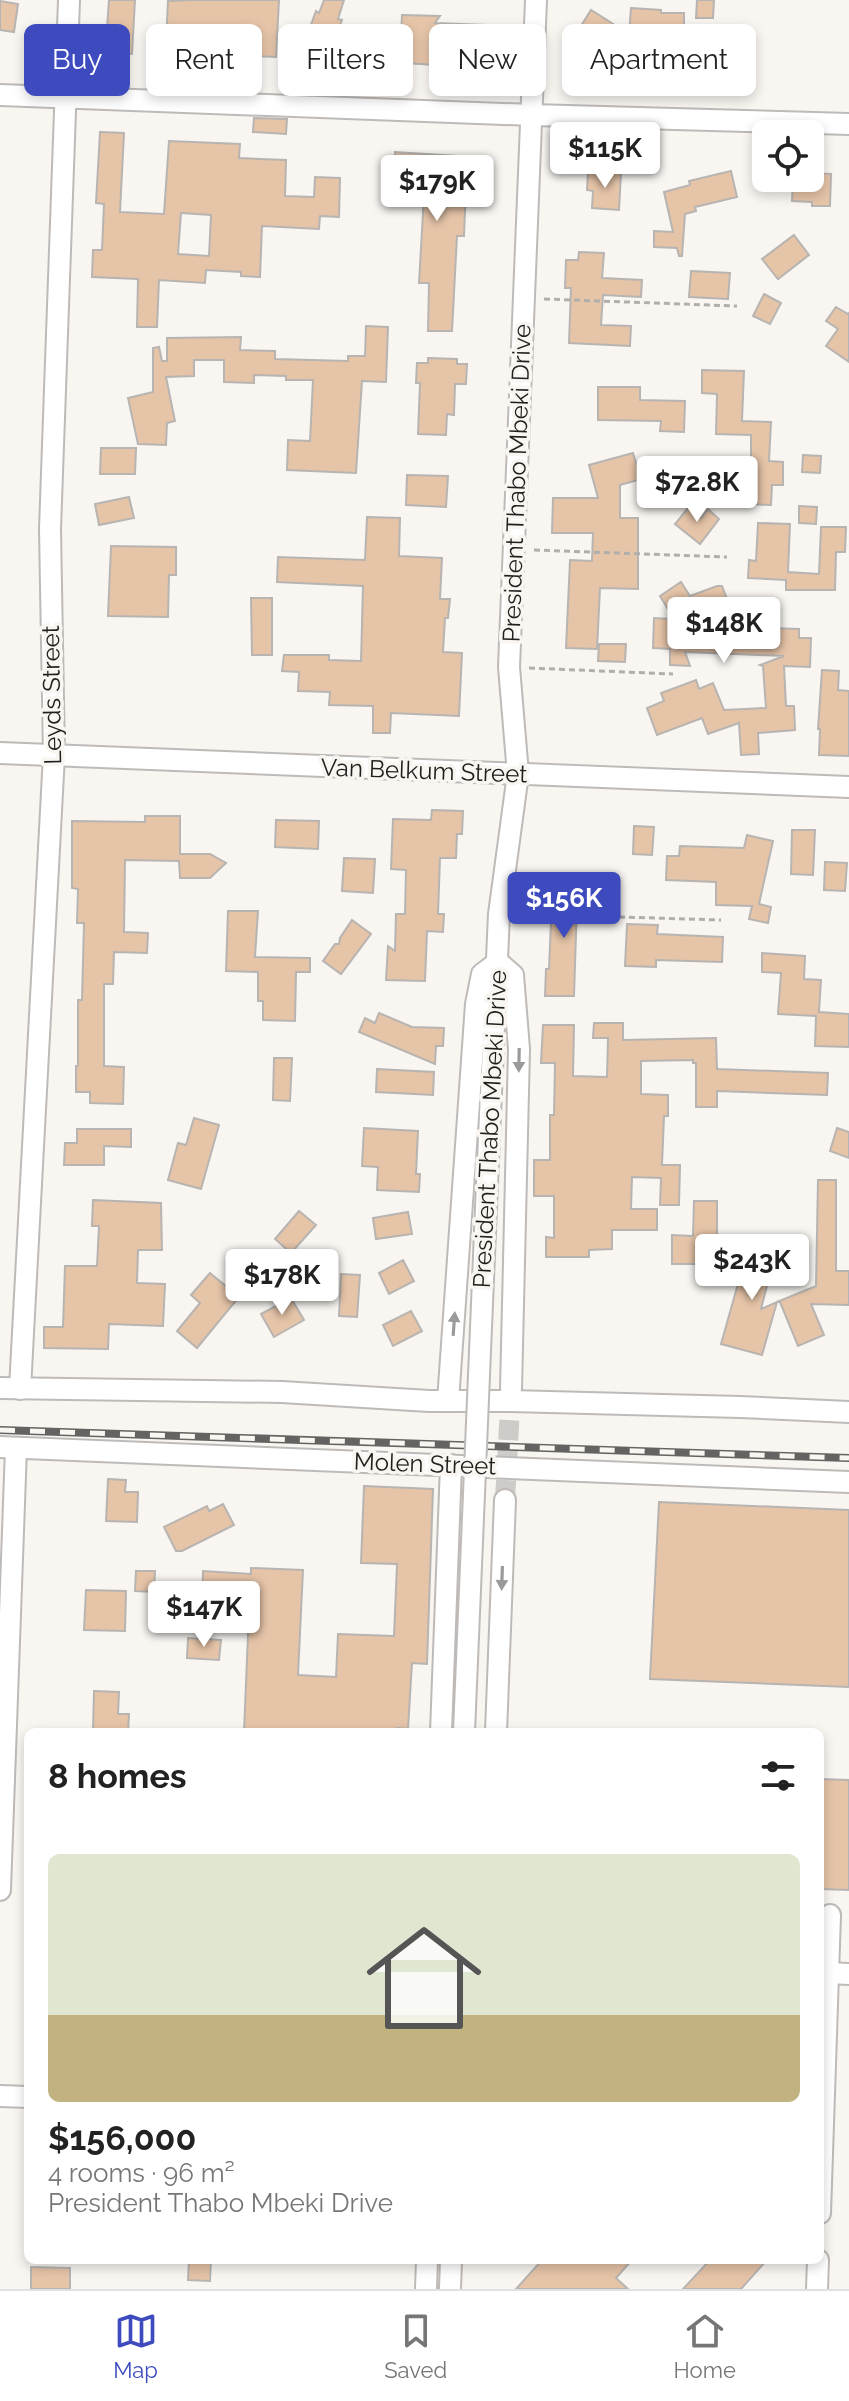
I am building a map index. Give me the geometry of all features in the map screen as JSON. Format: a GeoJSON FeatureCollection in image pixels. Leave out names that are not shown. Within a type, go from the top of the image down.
{"type":"FeatureCollection","features":[{"type":"Feature","properties":{"kind":"street","name":"Leyds Street"},"geometry":{"type":"LineString","coordinates":[[10,1388],[54,755],[50,529],[69,0]]}},
{"type":"Feature","properties":{"kind":"street","name":"President Thabo Mbeki Drive"},"geometry":{"type":"LineString","coordinates":[[464,1728],[499,914],[518,774],[509,667],[536,0]]}},
{"type":"Feature","properties":{"kind":"street"},"geometry":{"type":"LineString","coordinates":[[0,95],[849,124]]}},
{"type":"Feature","properties":{"kind":"street","name":"Van Belkum Street"},"geometry":{"type":"LineString","coordinates":[[0,753],[849,787]]}},
{"type":"Feature","properties":{"kind":"street"},"geometry":{"type":"LineString","coordinates":[[448,1401],[476,1004],[482,974],[498,962],[513,975],[519,1049],[511,1389]]}},
{"type":"Feature","properties":{"kind":"street"},"geometry":{"type":"LineString","coordinates":[[10,1388],[282,1392],[448,1401],[849,1412]]}},
{"type":"Feature","properties":{"kind":"street"},"geometry":{"type":"LineString","coordinates":[[0,1890],[8,1447]]}},
{"type":"Feature","properties":{"kind":"street","name":"Molen Street"},"geometry":{"type":"LineString","coordinates":[[8,1447],[849,1482]]}},
{"type":"Feature","properties":{"kind":"street"},"geometry":{"type":"LineString","coordinates":[[441,1728],[451,1465]]}},
{"type":"Feature","properties":{"kind":"street"},"geometry":{"type":"LineString","coordinates":[[496,1728],[505,1500]]}},
{"type":"Feature","properties":{"kind":"street"},"geometry":{"type":"LineString","coordinates":[[824,2163],[839,1974],[833,1915]]}},
{"type":"Feature","properties":{"kind":"street"},"geometry":{"type":"LineString","coordinates":[[0,2089],[24,2090]]}},
{"type":"Feature","properties":{"kind":"street"},"geometry":{"type":"LineString","coordinates":[[0,2096],[24,2097]]}},
{"type":"Feature","properties":{"kind":"street"},"geometry":{"type":"LineString","coordinates":[[426,2289],[427,2264]]}},
{"type":"Feature","properties":{"kind":"street"},"geometry":{"type":"LineString","coordinates":[[450,2289],[451,2264]]}},
{"type":"Feature","properties":{"kind":"street"},"geometry":{"type":"LineString","coordinates":[[817,2289],[818,2264]]}},
{"type":"Feature","properties":{"kind":"path"},"geometry":{"type":"LineString","coordinates":[[524,298],[737,306]]}},
{"type":"Feature","properties":{"kind":"path"},"geometry":{"type":"LineString","coordinates":[[514,549],[727,557]]}},
{"type":"Feature","properties":{"kind":"path"},"geometry":{"type":"LineString","coordinates":[[509,667],[673,674]]}},
{"type":"Feature","properties":{"kind":"path"},"geometry":{"type":"LineString","coordinates":[[499,914],[721,920]]}},
{"type":"Feature","properties":{"kind":"building"},"geometry":{"type":"Polygon","coordinates":[[[109,0],[135,0],[132,54],[130,24],[107,24],[109,0]]]}},
{"type":"Feature","properties":{"kind":"building"},"geometry":{"type":"Polygon","coordinates":[[[279,0],[276,57],[262,56],[262,24],[167,24],[168,1],[279,0]]]}},
{"type":"Feature","properties":{"kind":"building"},"geometry":{"type":"Polygon","coordinates":[[[324,0],[344,0],[338,19],[342,20],[341,24],[311,24],[316,11],[319,13],[324,0]]]}},
{"type":"Feature","properties":{"kind":"building"},"geometry":{"type":"Polygon","coordinates":[[[697,0],[714,0],[713,18],[696,18],[697,0]]]}},
{"type":"Feature","properties":{"kind":"building"},"geometry":{"type":"Polygon","coordinates":[[[0,1],[18,4],[14,32],[0,30],[0,1]]]}},
{"type":"Feature","properties":{"kind":"building"},"geometry":{"type":"Polygon","coordinates":[[[631,8],[684,13],[684,24],[630,24],[631,8]]]}},
{"type":"Feature","properties":{"kind":"building"},"geometry":{"type":"Polygon","coordinates":[[[591,10],[613,24],[582,24],[591,10]]]}},
{"type":"Feature","properties":{"kind":"building"},"geometry":{"type":"Polygon","coordinates":[[[402,15],[440,16],[435,23],[460,24],[429,24],[429,65],[413,64],[413,24],[402,24],[402,15]]]}},
{"type":"Feature","properties":{"kind":"building"},"geometry":{"type":"Polygon","coordinates":[[[254,118],[287,119],[286,134],[253,132],[254,118]]]}},
{"type":"Feature","properties":{"kind":"building"},"geometry":{"type":"Polygon","coordinates":[[[100,132],[124,133],[120,212],[164,214],[169,141],[240,144],[239,158],[286,160],[285,196],[314,197],[315,177],[340,178],[339,217],[320,216],[319,229],[262,226],[260,277],[241,276],[241,272],[206,270],[205,283],[159,280],[157,327],[137,327],[138,279],[92,277],[93,250],[102,250],[104,204],[96,203],[100,132]],[[181,213],[178,254],[209,256],[211,215],[181,213]]]}},
{"type":"Feature","properties":{"kind":"building"},"geometry":{"type":"Polygon","coordinates":[[[395,152],[472,157],[470,186],[466,186],[464,236],[457,236],[452,331],[428,331],[429,283],[419,283],[424,195],[393,193],[395,152]]]}},
{"type":"Feature","properties":{"kind":"building"},"geometry":{"type":"Polygon","coordinates":[[[588,171],[621,173],[619,210],[592,208],[593,191],[587,190],[588,171]]]}},
{"type":"Feature","properties":{"kind":"building"},"geometry":{"type":"Polygon","coordinates":[[[731,171],[737,197],[695,207],[696,211],[685,214],[682,256],[679,256],[677,248],[654,247],[654,231],[673,232],[664,192],[690,185],[689,181],[731,171]]]}},
{"type":"Feature","properties":{"kind":"building"},"geometry":{"type":"Polygon","coordinates":[[[824,174],[831,174],[830,206],[792,201],[792,192],[824,192],[824,174]]]}},
{"type":"Feature","properties":{"kind":"building"},"geometry":{"type":"Polygon","coordinates":[[[794,235],[809,255],[778,279],[762,259],[794,235]]]}},
{"type":"Feature","properties":{"kind":"building"},"geometry":{"type":"Polygon","coordinates":[[[579,252],[604,253],[602,278],[642,280],[641,297],[603,295],[601,325],[631,326],[630,346],[569,343],[571,288],[565,288],[566,260],[578,260],[579,252]]]}},
{"type":"Feature","properties":{"kind":"building"},"geometry":{"type":"Polygon","coordinates":[[[691,271],[730,273],[728,299],[689,297],[691,271]]]}},
{"type":"Feature","properties":{"kind":"building"},"geometry":{"type":"Polygon","coordinates":[[[764,294],[781,303],[770,324],[753,316],[764,294]]]}},
{"type":"Feature","properties":{"kind":"building"},"geometry":{"type":"Polygon","coordinates":[[[836,307],[849,313],[849,362],[826,346],[838,329],[826,321],[836,307]]]}},
{"type":"Feature","properties":{"kind":"building"},"geometry":{"type":"Polygon","coordinates":[[[366,326],[388,327],[386,382],[362,381],[356,473],[287,470],[288,440],[310,441],[313,380],[254,375],[254,383],[224,382],[224,360],[194,360],[194,376],[166,377],[175,421],[167,423],[166,445],[138,444],[128,398],[153,392],[153,348],[159,347],[162,361],[167,361],[167,338],[241,337],[240,350],[275,351],[275,359],[348,361],[348,356],[365,356],[366,326]]]}},
{"type":"Feature","properties":{"kind":"building"},"geometry":{"type":"Polygon","coordinates":[[[428,358],[457,359],[457,364],[467,364],[466,384],[455,384],[454,415],[447,414],[446,435],[418,434],[420,383],[416,383],[417,363],[428,363],[428,358]]]}},
{"type":"Feature","properties":{"kind":"building"},"geometry":{"type":"Polygon","coordinates":[[[702,370],[744,371],[742,421],[771,422],[769,461],[783,462],[783,485],[772,485],[771,505],[745,504],[745,488],[751,488],[751,435],[716,434],[717,394],[702,393],[702,370]]]}},
{"type":"Feature","properties":{"kind":"building"},"geometry":{"type":"Polygon","coordinates":[[[598,387],[640,387],[640,400],[685,401],[684,432],[660,431],[661,421],[598,420],[598,387]]]}},
{"type":"Feature","properties":{"kind":"building"},"geometry":{"type":"Polygon","coordinates":[[[101,448],[136,448],[135,474],[100,474],[101,448]]]}},
{"type":"Feature","properties":{"kind":"building"},"geometry":{"type":"Polygon","coordinates":[[[633,453],[641,479],[620,485],[620,518],[638,518],[638,589],[600,588],[597,649],[566,648],[570,560],[592,561],[593,533],[552,533],[553,498],[598,498],[589,465],[633,453]]]}},
{"type":"Feature","properties":{"kind":"building"},"geometry":{"type":"Polygon","coordinates":[[[803,455],[821,456],[820,473],[802,472],[803,455]]]}},
{"type":"Feature","properties":{"kind":"building"},"geometry":{"type":"Polygon","coordinates":[[[407,475],[448,476],[446,507],[406,505],[407,475]]]}},
{"type":"Feature","properties":{"kind":"building"},"geometry":{"type":"Polygon","coordinates":[[[129,497],[134,518],[99,525],[95,504],[129,497]]]}},
{"type":"Feature","properties":{"kind":"building"},"geometry":{"type":"Polygon","coordinates":[[[799,506],[817,507],[816,524],[799,523],[799,506]]]}},
{"type":"Feature","properties":{"kind":"building"},"geometry":{"type":"Polygon","coordinates":[[[688,508],[701,518],[708,509],[719,519],[700,544],[675,524],[688,508]]]}},
{"type":"Feature","properties":{"kind":"building"},"geometry":{"type":"Polygon","coordinates":[[[367,517],[400,518],[399,556],[442,558],[440,599],[450,599],[448,618],[445,618],[443,652],[462,653],[459,716],[391,713],[390,733],[373,733],[373,706],[329,705],[330,692],[298,691],[299,672],[282,671],[284,655],[329,655],[329,660],[361,661],[363,586],[277,582],[278,557],[365,560],[367,517]]]}},
{"type":"Feature","properties":{"kind":"building"},"geometry":{"type":"Polygon","coordinates":[[[758,523],[790,524],[788,572],[819,574],[821,527],[846,527],[845,552],[836,552],[835,590],[786,590],[786,580],[748,578],[749,560],[756,561],[758,523]]]}},
{"type":"Feature","properties":{"kind":"building"},"geometry":{"type":"Polygon","coordinates":[[[111,546],[176,547],[176,575],[169,575],[168,617],[108,616],[111,546]]]}},
{"type":"Feature","properties":{"kind":"building"},"geometry":{"type":"Polygon","coordinates":[[[681,582],[690,596],[722,586],[746,649],[747,611],[768,612],[768,628],[799,629],[799,638],[811,638],[810,667],[784,666],[786,706],[794,706],[795,730],[758,733],[759,754],[741,755],[739,723],[708,734],[702,718],[657,735],[647,708],[664,701],[661,693],[696,680],[699,689],[713,683],[724,710],[766,708],[763,666],[760,665],[784,656],[685,652],[690,666],[670,665],[670,649],[653,648],[654,618],[671,619],[660,596],[681,582]]]}},
{"type":"Feature","properties":{"kind":"building"},"geometry":{"type":"Polygon","coordinates":[[[251,598],[272,598],[272,655],[252,655],[251,598]]]}},
{"type":"Feature","properties":{"kind":"building"},"geometry":{"type":"Polygon","coordinates":[[[599,644],[626,644],[625,662],[598,661],[599,644]]]}},
{"type":"Feature","properties":{"kind":"building"},"geometry":{"type":"Polygon","coordinates":[[[822,670],[839,671],[838,690],[849,691],[849,756],[819,755],[822,670]]]}},
{"type":"Feature","properties":{"kind":"building"},"geometry":{"type":"Polygon","coordinates":[[[432,810],[463,811],[462,834],[457,834],[456,858],[440,858],[438,914],[444,914],[443,932],[427,931],[425,981],[386,980],[388,946],[395,951],[396,914],[405,914],[406,870],[391,869],[393,819],[431,820],[432,810]]]}},
{"type":"Feature","properties":{"kind":"building"},"geometry":{"type":"Polygon","coordinates":[[[145,816],[180,816],[180,854],[210,854],[226,863],[210,878],[180,878],[179,861],[125,860],[124,932],[148,933],[147,953],[114,952],[113,984],[104,984],[104,1066],[124,1067],[123,1104],[90,1103],[90,1092],[76,1092],[84,923],[77,923],[78,889],[72,888],[72,821],[145,822],[145,816]]]}},
{"type":"Feature","properties":{"kind":"building"},"geometry":{"type":"Polygon","coordinates":[[[276,820],[319,821],[318,849],[275,847],[276,820]]]}},
{"type":"Feature","properties":{"kind":"building"},"geometry":{"type":"Polygon","coordinates":[[[634,826],[654,827],[652,855],[633,854],[634,826]]]}},
{"type":"Feature","properties":{"kind":"building"},"geometry":{"type":"Polygon","coordinates":[[[792,830],[815,830],[813,875],[791,874],[792,830]]]}},
{"type":"Feature","properties":{"kind":"building"},"geometry":{"type":"Polygon","coordinates":[[[747,835],[773,841],[759,904],[771,907],[768,923],[749,919],[752,906],[716,905],[716,882],[666,880],[667,856],[679,856],[680,846],[744,848],[747,835]]]}},
{"type":"Feature","properties":{"kind":"building"},"geometry":{"type":"Polygon","coordinates":[[[344,858],[375,859],[373,893],[342,891],[344,858]]]}},
{"type":"Feature","properties":{"kind":"building"},"geometry":{"type":"Polygon","coordinates":[[[825,862],[847,863],[845,891],[824,890],[825,862]]]}},
{"type":"Feature","properties":{"kind":"building"},"geometry":{"type":"Polygon","coordinates":[[[557,880],[583,881],[582,903],[577,903],[574,996],[545,996],[551,922],[556,922],[557,880]]]}},
{"type":"Feature","properties":{"kind":"building"},"geometry":{"type":"Polygon","coordinates":[[[228,911],[258,911],[255,957],[310,958],[310,972],[296,972],[295,1021],[263,1020],[263,1001],[258,1001],[258,972],[226,971],[228,911]]]}},
{"type":"Feature","properties":{"kind":"building"},"geometry":{"type":"Polygon","coordinates":[[[352,920],[371,934],[341,974],[323,961],[335,944],[339,944],[352,920]]]}},
{"type":"Feature","properties":{"kind":"building"},"geometry":{"type":"Polygon","coordinates":[[[627,924],[658,925],[657,934],[723,937],[722,962],[656,960],[656,967],[625,966],[627,924]]]}},
{"type":"Feature","properties":{"kind":"building"},"geometry":{"type":"Polygon","coordinates":[[[762,953],[805,956],[804,979],[821,980],[819,1012],[849,1014],[849,1047],[815,1046],[816,1016],[778,1014],[781,973],[762,972],[762,953]]]}},
{"type":"Feature","properties":{"kind":"building"},"geometry":{"type":"Polygon","coordinates":[[[379,1013],[412,1027],[444,1028],[443,1046],[436,1046],[435,1064],[359,1032],[365,1018],[375,1023],[379,1013]]]}},
{"type":"Feature","properties":{"kind":"building"},"geometry":{"type":"Polygon","coordinates":[[[594,1023],[623,1023],[623,1040],[716,1038],[717,1069],[828,1073],[827,1095],[717,1091],[717,1107],[696,1107],[696,1063],[693,1060],[641,1061],[641,1094],[668,1095],[662,1165],[680,1165],[679,1205],[660,1205],[661,1178],[632,1177],[631,1209],[657,1209],[657,1230],[612,1230],[612,1249],[589,1250],[589,1257],[546,1257],[546,1237],[554,1238],[554,1196],[534,1196],[534,1160],[550,1160],[555,1063],[541,1063],[543,1025],[574,1025],[573,1076],[607,1077],[608,1038],[593,1038],[594,1023]]]}},
{"type":"Feature","properties":{"kind":"building"},"geometry":{"type":"Polygon","coordinates":[[[274,1058],[292,1058],[290,1101],[273,1100],[274,1058]]]}},
{"type":"Feature","properties":{"kind":"building"},"geometry":{"type":"Polygon","coordinates":[[[377,1069],[434,1072],[433,1095],[376,1092],[377,1069]]]}},
{"type":"Feature","properties":{"kind":"building"},"geometry":{"type":"Polygon","coordinates":[[[194,1118],[219,1125],[201,1189],[168,1180],[178,1143],[186,1145],[194,1118]]]}},
{"type":"Feature","properties":{"kind":"building"},"geometry":{"type":"Polygon","coordinates":[[[364,1128],[418,1131],[416,1174],[420,1174],[419,1192],[377,1190],[378,1167],[362,1166],[364,1128]]]}},
{"type":"Feature","properties":{"kind":"building"},"geometry":{"type":"Polygon","coordinates":[[[837,1128],[849,1132],[849,1158],[830,1151],[837,1128]]]}},
{"type":"Feature","properties":{"kind":"building"},"geometry":{"type":"Polygon","coordinates":[[[77,1129],[131,1129],[131,1147],[104,1146],[104,1165],[64,1165],[65,1143],[77,1143],[77,1129]]]}},
{"type":"Feature","properties":{"kind":"building"},"geometry":{"type":"Polygon","coordinates":[[[818,1180],[836,1180],[836,1271],[849,1271],[849,1305],[811,1304],[824,1335],[798,1346],[780,1302],[777,1302],[816,1286],[818,1180]]]}},
{"type":"Feature","properties":{"kind":"building"},"geometry":{"type":"Polygon","coordinates":[[[93,1200],[161,1203],[162,1250],[138,1250],[137,1283],[165,1284],[163,1326],[109,1324],[108,1349],[44,1348],[44,1327],[63,1327],[65,1266],[97,1266],[99,1226],[92,1226],[93,1200]]]}},
{"type":"Feature","properties":{"kind":"building"},"geometry":{"type":"Polygon","coordinates":[[[694,1201],[717,1201],[717,1255],[696,1255],[696,1264],[672,1264],[672,1235],[693,1236],[694,1201]]]}},
{"type":"Feature","properties":{"kind":"building"},"geometry":{"type":"Polygon","coordinates":[[[299,1211],[316,1225],[291,1253],[275,1239],[299,1211]]]}},
{"type":"Feature","properties":{"kind":"building"},"geometry":{"type":"Polygon","coordinates":[[[408,1212],[412,1234],[376,1239],[373,1218],[408,1212]]]}},
{"type":"Feature","properties":{"kind":"building"},"geometry":{"type":"Polygon","coordinates":[[[754,1237],[778,1243],[761,1309],[777,1302],[762,1355],[721,1344],[754,1237]]]}},
{"type":"Feature","properties":{"kind":"building"},"geometry":{"type":"Polygon","coordinates":[[[403,1260],[414,1281],[389,1294],[379,1273],[403,1260]]]}},
{"type":"Feature","properties":{"kind":"building"},"geometry":{"type":"Polygon","coordinates":[[[210,1273],[239,1297],[197,1348],[177,1331],[200,1303],[191,1295],[210,1273]]]}},
{"type":"Feature","properties":{"kind":"building"},"geometry":{"type":"Polygon","coordinates":[[[341,1274],[360,1275],[357,1317],[339,1316],[341,1274]]]}},
{"type":"Feature","properties":{"kind":"building"},"geometry":{"type":"Polygon","coordinates":[[[291,1298],[304,1320],[274,1337],[261,1314],[291,1298]]]}},
{"type":"Feature","properties":{"kind":"building"},"geometry":{"type":"Polygon","coordinates":[[[411,1311],[422,1331],[393,1346],[383,1325],[411,1311]]]}},
{"type":"Feature","properties":{"kind":"building"},"geometry":{"type":"Polygon","coordinates":[[[108,1479],[126,1480],[125,1492],[138,1492],[137,1522],[106,1521],[108,1479]]]}},
{"type":"Feature","properties":{"kind":"building"},"geometry":{"type":"Polygon","coordinates":[[[364,1486],[433,1489],[427,1664],[412,1663],[408,1728],[244,1728],[249,1610],[202,1609],[203,1571],[251,1574],[251,1568],[303,1570],[298,1675],[336,1677],[338,1634],[394,1636],[397,1564],[361,1563],[364,1486]]]}},
{"type":"Feature","properties":{"kind":"building"},"geometry":{"type":"Polygon","coordinates":[[[659,1502],[849,1510],[849,1687],[650,1679],[659,1502]]]}},
{"type":"Feature","properties":{"kind":"building"},"geometry":{"type":"Polygon","coordinates":[[[223,1504],[234,1525],[182,1551],[176,1551],[164,1527],[207,1506],[209,1511],[223,1504]]]}},
{"type":"Feature","properties":{"kind":"building"},"geometry":{"type":"Polygon","coordinates":[[[136,1571],[155,1571],[154,1592],[135,1591],[136,1571]]]}},
{"type":"Feature","properties":{"kind":"building"},"geometry":{"type":"Polygon","coordinates":[[[86,1590],[126,1591],[125,1631],[84,1630],[86,1590]]]}},
{"type":"Feature","properties":{"kind":"building"},"geometry":{"type":"Polygon","coordinates":[[[188,1638],[221,1640],[219,1660],[187,1658],[188,1638]]]}},
{"type":"Feature","properties":{"kind":"building"},"geometry":{"type":"Polygon","coordinates":[[[94,1691],[119,1692],[118,1714],[129,1714],[128,1728],[93,1728],[94,1691]]]}},
{"type":"Feature","properties":{"kind":"building"},"geometry":{"type":"Polygon","coordinates":[[[824,1779],[849,1780],[849,1890],[824,1889],[824,1779]]]}},
{"type":"Feature","properties":{"kind":"building"},"geometry":{"type":"Polygon","coordinates":[[[189,2264],[211,2264],[210,2281],[188,2280],[189,2264]]]}},
{"type":"Feature","properties":{"kind":"building"},"geometry":{"type":"Polygon","coordinates":[[[538,2264],[628,2264],[616,2278],[628,2289],[516,2289],[538,2264]]]}},
{"type":"Feature","properties":{"kind":"building"},"geometry":{"type":"Polygon","coordinates":[[[706,2264],[763,2264],[741,2289],[683,2289],[706,2264]]]}},
{"type":"Feature","properties":{"kind":"building"},"geometry":{"type":"Polygon","coordinates":[[[31,2267],[70,2268],[70,2289],[31,2289],[31,2267]]]}},
{"type":"Feature","properties":{"kind":"tunnel"},"geometry":{"type":"LineString","coordinates":[[505,1500],[511,1389]]}},
{"type":"Feature","properties":{"kind":"railway"},"geometry":{"type":"LineString","coordinates":[[0,1430],[849,1458]]}}]}
